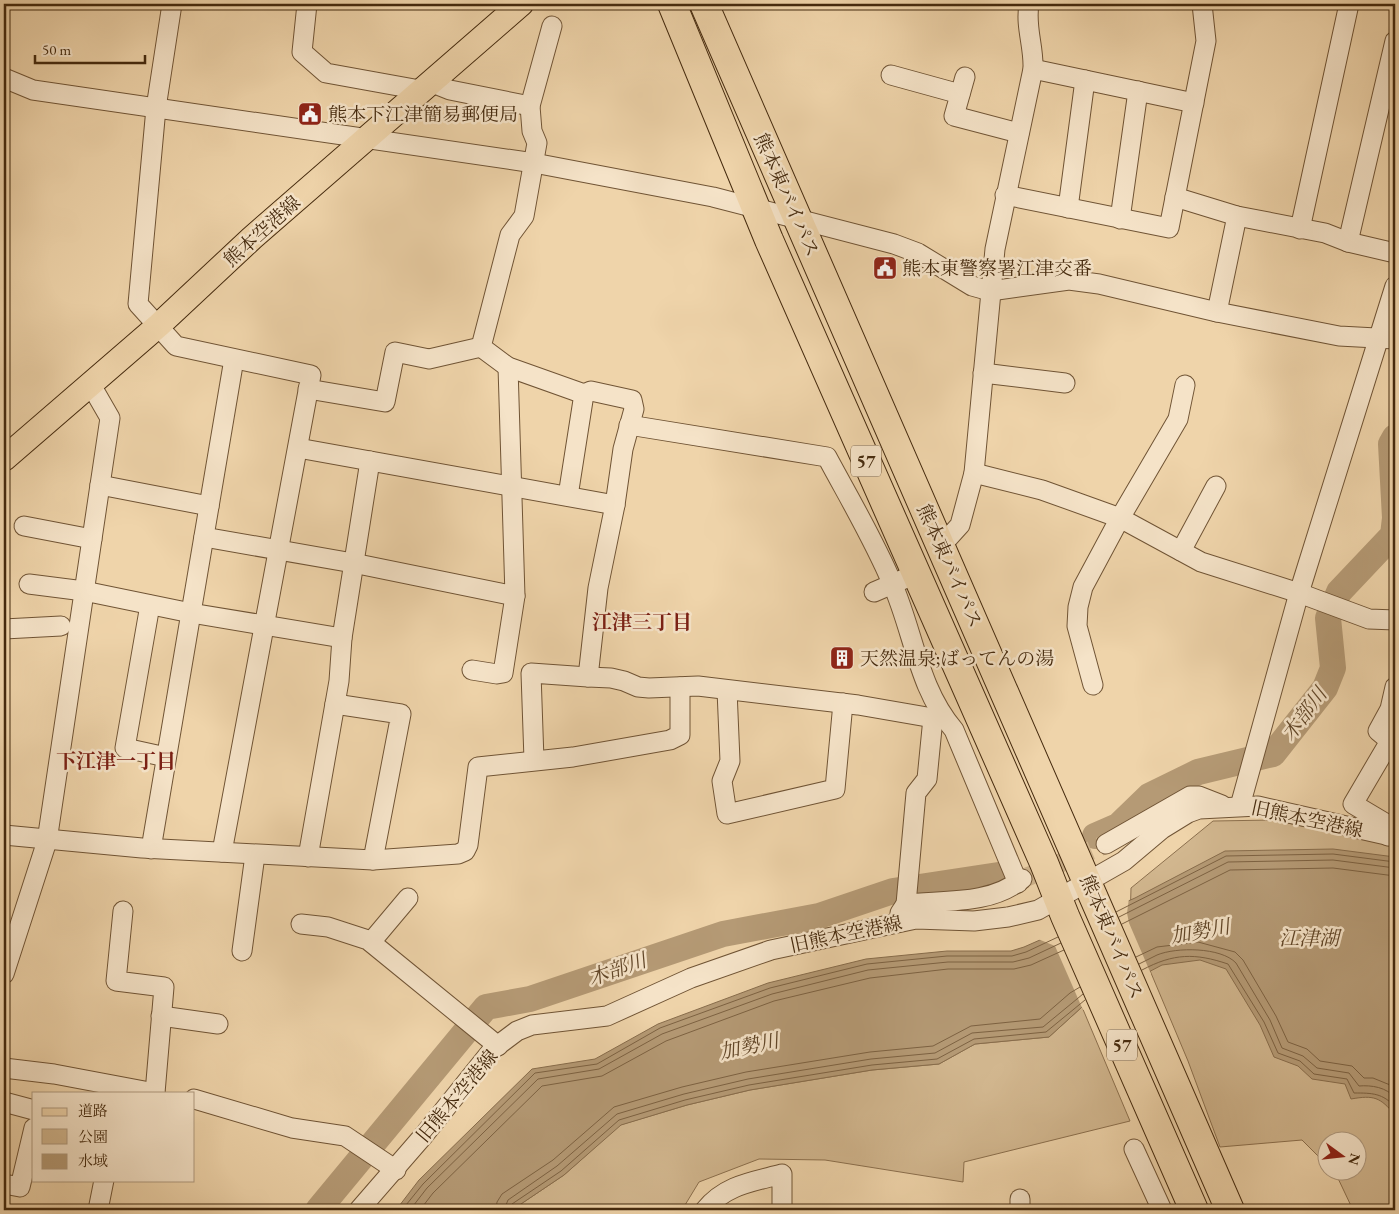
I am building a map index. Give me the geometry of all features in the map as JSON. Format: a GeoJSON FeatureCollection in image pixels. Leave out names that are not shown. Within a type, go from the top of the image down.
{"type":"FeatureCollection","features":[{"type":"Feature","properties":{"kind":"highway","name":"熊本東バイパス"},"geometry":{"type":"LineString","coordinates":[[672,4],[758,210],[904,578],[1062,907],[1194,1210]]}},
{"type":"Feature","properties":{"kind":"highway","name":"熊本東バイパス"},"geometry":{"type":"LineString","coordinates":[[704,4],[1230,1210]]}},
{"type":"Feature","properties":{"kind":"main road","name":"熊本空港線"},"geometry":{"type":"LineString","coordinates":[[4,459],[159,325],[252,238],[521,4]]}},
{"type":"Feature","properties":{"kind":"street"},"geometry":{"type":"LineString","coordinates":[[172,4],[156,108],[138,304],[176,346],[310,375],[222,852]]}},
{"type":"Feature","properties":{"kind":"street"},"geometry":{"type":"LineString","coordinates":[[307,4],[302,52],[326,73],[450,90],[530,106]]}},
{"type":"Feature","properties":{"kind":"street"},"geometry":{"type":"LineString","coordinates":[[941,546],[960,525],[974,473],[995,248],[1033,69],[1034,58],[1026,21],[1028,4]]}},
{"type":"Feature","properties":{"kind":"street"},"geometry":{"type":"LineString","coordinates":[[1005,195],[1169,228],[1206,41],[1202,4]]}},
{"type":"Feature","properties":{"kind":"street"},"geometry":{"type":"LineString","coordinates":[[1300,229],[1349,4]]}},
{"type":"Feature","properties":{"kind":"street"},"geometry":{"type":"LineString","coordinates":[[481,348],[510,235],[524,216],[537,143],[532,131],[530,106],[552,26]]}},
{"type":"Feature","properties":{"kind":"street"},"geometry":{"type":"LineString","coordinates":[[1348,242],[1395,40]]}},
{"type":"Feature","properties":{"kind":"street"},"geometry":{"type":"LineString","coordinates":[[1033,69],[1194,103]]}},
{"type":"Feature","properties":{"kind":"street"},"geometry":{"type":"LineString","coordinates":[[891,75],[963,86],[954,116],[1019,133]]}},
{"type":"Feature","properties":{"kind":"street"},"geometry":{"type":"LineString","coordinates":[[4,78],[33,90],[534,163],[713,197],[894,244],[918,253],[972,286],[990,292],[1068,280],[1099,284],[1216,312],[1339,336],[1387,338]]}},
{"type":"Feature","properties":{"kind":"street"},"geometry":{"type":"LineString","coordinates":[[1068,208],[1086,80]]}},
{"type":"Feature","properties":{"kind":"street"},"geometry":{"type":"LineString","coordinates":[[1120,219],[1138,91]]}},
{"type":"Feature","properties":{"kind":"street"},"geometry":{"type":"LineString","coordinates":[[1175,197],[1237,216],[1325,233],[1348,242],[1395,253]]}},
{"type":"Feature","properties":{"kind":"street"},"geometry":{"type":"LineString","coordinates":[[1216,312],[1237,216]]}},
{"type":"Feature","properties":{"kind":"street"},"geometry":{"type":"LineString","coordinates":[[1106,844],[1190,796],[1199,796],[1234,806],[1258,741],[1299,593],[1387,338],[1395,286]]}},
{"type":"Feature","properties":{"kind":"street"},"geometry":{"type":"LineString","coordinates":[[308,389],[385,402],[395,352],[429,359],[481,348],[508,367],[584,394],[591,391],[632,400],[634,409],[623,449],[615,505],[598,588],[588,677]]}},
{"type":"Feature","properties":{"kind":"street"},"geometry":{"type":"LineString","coordinates":[[151,849],[234,359]]}},
{"type":"Feature","properties":{"kind":"street"},"geometry":{"type":"LineString","coordinates":[[983,366],[1026,367]]}},
{"type":"Feature","properties":{"kind":"street"},"geometry":{"type":"LineString","coordinates":[[983,366],[1065,383]]}},
{"type":"Feature","properties":{"kind":"street"},"geometry":{"type":"LineString","coordinates":[[472,670],[497,674],[503,673],[515,596],[508,367]]}},
{"type":"Feature","properties":{"kind":"street"},"geometry":{"type":"LineString","coordinates":[[4,974],[46,840],[110,418],[91,385]]}},
{"type":"Feature","properties":{"kind":"street"},"geometry":{"type":"LineString","coordinates":[[1093,684],[1077,626],[1078,607],[1083,588],[1120,518],[1178,419],[1185,385]]}},
{"type":"Feature","properties":{"kind":"street"},"geometry":{"type":"LineString","coordinates":[[568,496],[584,394]]}},
{"type":"Feature","properties":{"kind":"street"},"geometry":{"type":"LineString","coordinates":[[629,425],[827,457],[904,578],[924,681],[937,716],[927,779],[916,793],[906,904],[894,922]]}},
{"type":"Feature","properties":{"kind":"street"},"geometry":{"type":"LineString","coordinates":[[298,448],[615,505]]}},
{"type":"Feature","properties":{"kind":"street"},"geometry":{"type":"LineString","coordinates":[[308,857],[340,681],[342,638],[370,461]]}},
{"type":"Feature","properties":{"kind":"street"},"geometry":{"type":"LineString","coordinates":[[974,473],[1042,490],[1120,518],[1201,562],[1299,593],[1369,619],[1395,620]]}},
{"type":"Feature","properties":{"kind":"street"},"geometry":{"type":"LineString","coordinates":[[100,485],[210,506]]}},
{"type":"Feature","properties":{"kind":"street"},"geometry":{"type":"LineString","coordinates":[[1181,551],[1216,486]]}},
{"type":"Feature","properties":{"kind":"street"},"geometry":{"type":"LineString","coordinates":[[24,526],[92,539]]}},
{"type":"Feature","properties":{"kind":"street"},"geometry":{"type":"LineString","coordinates":[[204,537],[353,563],[515,596]]}},
{"type":"Feature","properties":{"kind":"street"},"geometry":{"type":"LineString","coordinates":[[874,592],[904,578]]}},
{"type":"Feature","properties":{"kind":"street"},"geometry":{"type":"LineString","coordinates":[[29,584],[84,591],[191,613],[342,638]]}},
{"type":"Feature","properties":{"kind":"street"},"geometry":{"type":"LineString","coordinates":[[150,605],[125,748],[166,757]]}},
{"type":"Feature","properties":{"kind":"street"},"geometry":{"type":"LineString","coordinates":[[4,629],[61,626]]}},
{"type":"Feature","properties":{"kind":"street"},"geometry":{"type":"LineString","coordinates":[[534,760],[531,673],[624,680],[638,687],[698,686],[937,716],[954,730],[1008,861],[1020,881],[990,896],[906,904]]}},
{"type":"Feature","properties":{"kind":"street"},"geometry":{"type":"LineString","coordinates":[[4,835],[151,849],[255,855],[373,860],[444,857],[465,851],[468,845],[478,767],[573,757],[670,740],[680,735],[680,687]]}},
{"type":"Feature","properties":{"kind":"street"},"geometry":{"type":"LineString","coordinates":[[1392,836],[1390,826],[1353,804],[1393,740],[1378,731],[1390,709],[1395,687]]}},
{"type":"Feature","properties":{"kind":"street"},"geometry":{"type":"LineString","coordinates":[[727,690],[730,761],[722,780],[727,814],[835,789],[844,704]]}},
{"type":"Feature","properties":{"kind":"street"},"geometry":{"type":"LineString","coordinates":[[335,704],[401,714],[373,860]]}},
{"type":"Feature","properties":{"kind":"street","name":"旧熊本空港線"},"geometry":{"type":"LineString","coordinates":[[359,1210],[396,1170],[453,1097],[498,1046],[517,1031],[532,1025],[607,1016],[698,975],[771,950],[894,922],[916,919],[974,921],[1062,907],[1092,891],[1124,861],[1162,830],[1188,813],[1199,809],[1258,806],[1392,836]]}},
{"type":"Feature","properties":{"kind":"street"},"geometry":{"type":"LineString","coordinates":[[242,951],[255,855]]}},
{"type":"Feature","properties":{"kind":"street"},"geometry":{"type":"LineString","coordinates":[[371,942],[408,898]]}},
{"type":"Feature","properties":{"kind":"street"},"geometry":{"type":"LineString","coordinates":[[123,911],[116,981],[164,987],[155,1092]]}},
{"type":"Feature","properties":{"kind":"street"},"geometry":{"type":"LineString","coordinates":[[301,924],[328,927],[371,942],[498,1046]]}},
{"type":"Feature","properties":{"kind":"street"},"geometry":{"type":"LineString","coordinates":[[161,1016],[218,1024]]}},
{"type":"Feature","properties":{"kind":"street"},"geometry":{"type":"LineString","coordinates":[[4,1068],[54,1074],[119,1090],[143,1092]]}},
{"type":"Feature","properties":{"kind":"street"},"geometry":{"type":"LineString","coordinates":[[195,1099],[292,1128],[345,1136],[396,1170]]}},
{"type":"Feature","properties":{"kind":"street"},"geometry":{"type":"LineString","coordinates":[[4,1102],[32,1109]]}},
{"type":"Feature","properties":{"kind":"street"},"geometry":{"type":"LineString","coordinates":[[4,1184],[20,1187],[32,1136]]}},
{"type":"Feature","properties":{"kind":"street"},"geometry":{"type":"LineString","coordinates":[[1134,1149],[1162,1210]]}},
{"type":"Feature","properties":{"kind":"street"},"geometry":{"type":"LineString","coordinates":[[705,1210],[714,1198],[734,1186],[782,1174],[782,1210]]}},
{"type":"Feature","properties":{"kind":"street"},"geometry":{"type":"LineString","coordinates":[[98,1210],[104,1182]]}},
{"type":"Feature","properties":{"kind":"green space"},"geometry":{"type":"Polygon","coordinates":[[[1273,820],[1395,845],[1395,1210],[1353,1210],[1340,1182],[1366,1182],[1366,1132],[1316,1132],[1316,1154],[1302,1140],[1220,1147],[1188,1061],[1130,923],[1131,888],[1213,821],[1273,820]]]}},
{"type":"Feature","properties":{"kind":"green space"},"geometry":{"type":"Polygon","coordinates":[[[1082,1007],[1130,1121],[964,1162],[963,1182],[825,1160],[759,1159],[699,1182],[682,1210],[512,1210],[564,1175],[620,1125],[687,1105],[750,1090],[872,1070],[939,1064],[975,1044],[1049,1037],[1082,1007]]]}},
{"type":"Feature","properties":{"kind":"water"},"geometry":{"type":"Polygon","coordinates":[[[1333,849],[1395,857],[1395,1115],[1381,1101],[1365,1097],[1351,1099],[1345,1084],[1312,1079],[1298,1066],[1274,1057],[1260,1025],[1226,969],[1200,960],[1162,965],[1082,1007],[1049,1037],[975,1044],[939,1064],[872,1070],[750,1090],[687,1105],[621,1125],[564,1175],[512,1210],[396,1210],[419,1180],[532,1069],[595,1059],[658,1024],[768,983],[866,959],[947,951],[1011,951],[1024,947],[1135,898],[1225,851],[1333,849]]]}},
{"type":"Feature","properties":{"kind":"pier"},"geometry":{"type":"Polygon","coordinates":[[[1129,898],[1127,913],[1129,923],[1151,974],[1083,1010],[1055,946],[1038,939],[1129,898]]]}},
{"type":"Feature","properties":{"kind":"waterway","name":"木部川"},"geometry":{"type":"LineString","coordinates":[[1095,836],[1118,826],[1149,796],[1198,772],[1273,754],[1325,688],[1333,668],[1328,618],[1339,592],[1393,535],[1395,518],[1391,444],[1395,437]]}},
{"type":"Feature","properties":{"kind":"waterway","name":"木部川"},"geometry":{"type":"LineString","coordinates":[[318,1210],[486,1007],[530,999],[723,934],[819,916],[893,891],[1005,874]]}},
{"type":"Feature","properties":{"kind":"tunnel"},"geometry":{"type":"LineString","coordinates":[[1022,879],[1106,844]]}},
{"type":"Feature","properties":{"kind":"place","name":"熊本下江津簡易郵便局"},"geometry":{"type":"Point","coordinates":[310,114]}},
{"type":"Feature","properties":{"kind":"place","name":"熊本東警察署江津交番"},"geometry":{"type":"Point","coordinates":[885,268]}},
{"type":"Feature","properties":{"kind":"place","name":"天然温泉;ばってんの湯"},"geometry":{"type":"Point","coordinates":[842,658]}},
{"type":"Feature","properties":{"kind":"district","name":"江津三丁目"},"geometry":{"type":"Point","coordinates":[642,622]}},
{"type":"Feature","properties":{"kind":"district","name":"下江津一丁目"},"geometry":{"type":"Point","coordinates":[116,761]}},
{"type":"Feature","properties":{"kind":"water label","name":"加勢川"},"geometry":{"type":"Point","coordinates":[1200,931]}},
{"type":"Feature","properties":{"kind":"water label","name":"江津湖"},"geometry":{"type":"Point","coordinates":[1309,938]}},
{"type":"Feature","properties":{"kind":"water label","name":"加勢川"},"geometry":{"type":"Point","coordinates":[749,1046]}}]}
